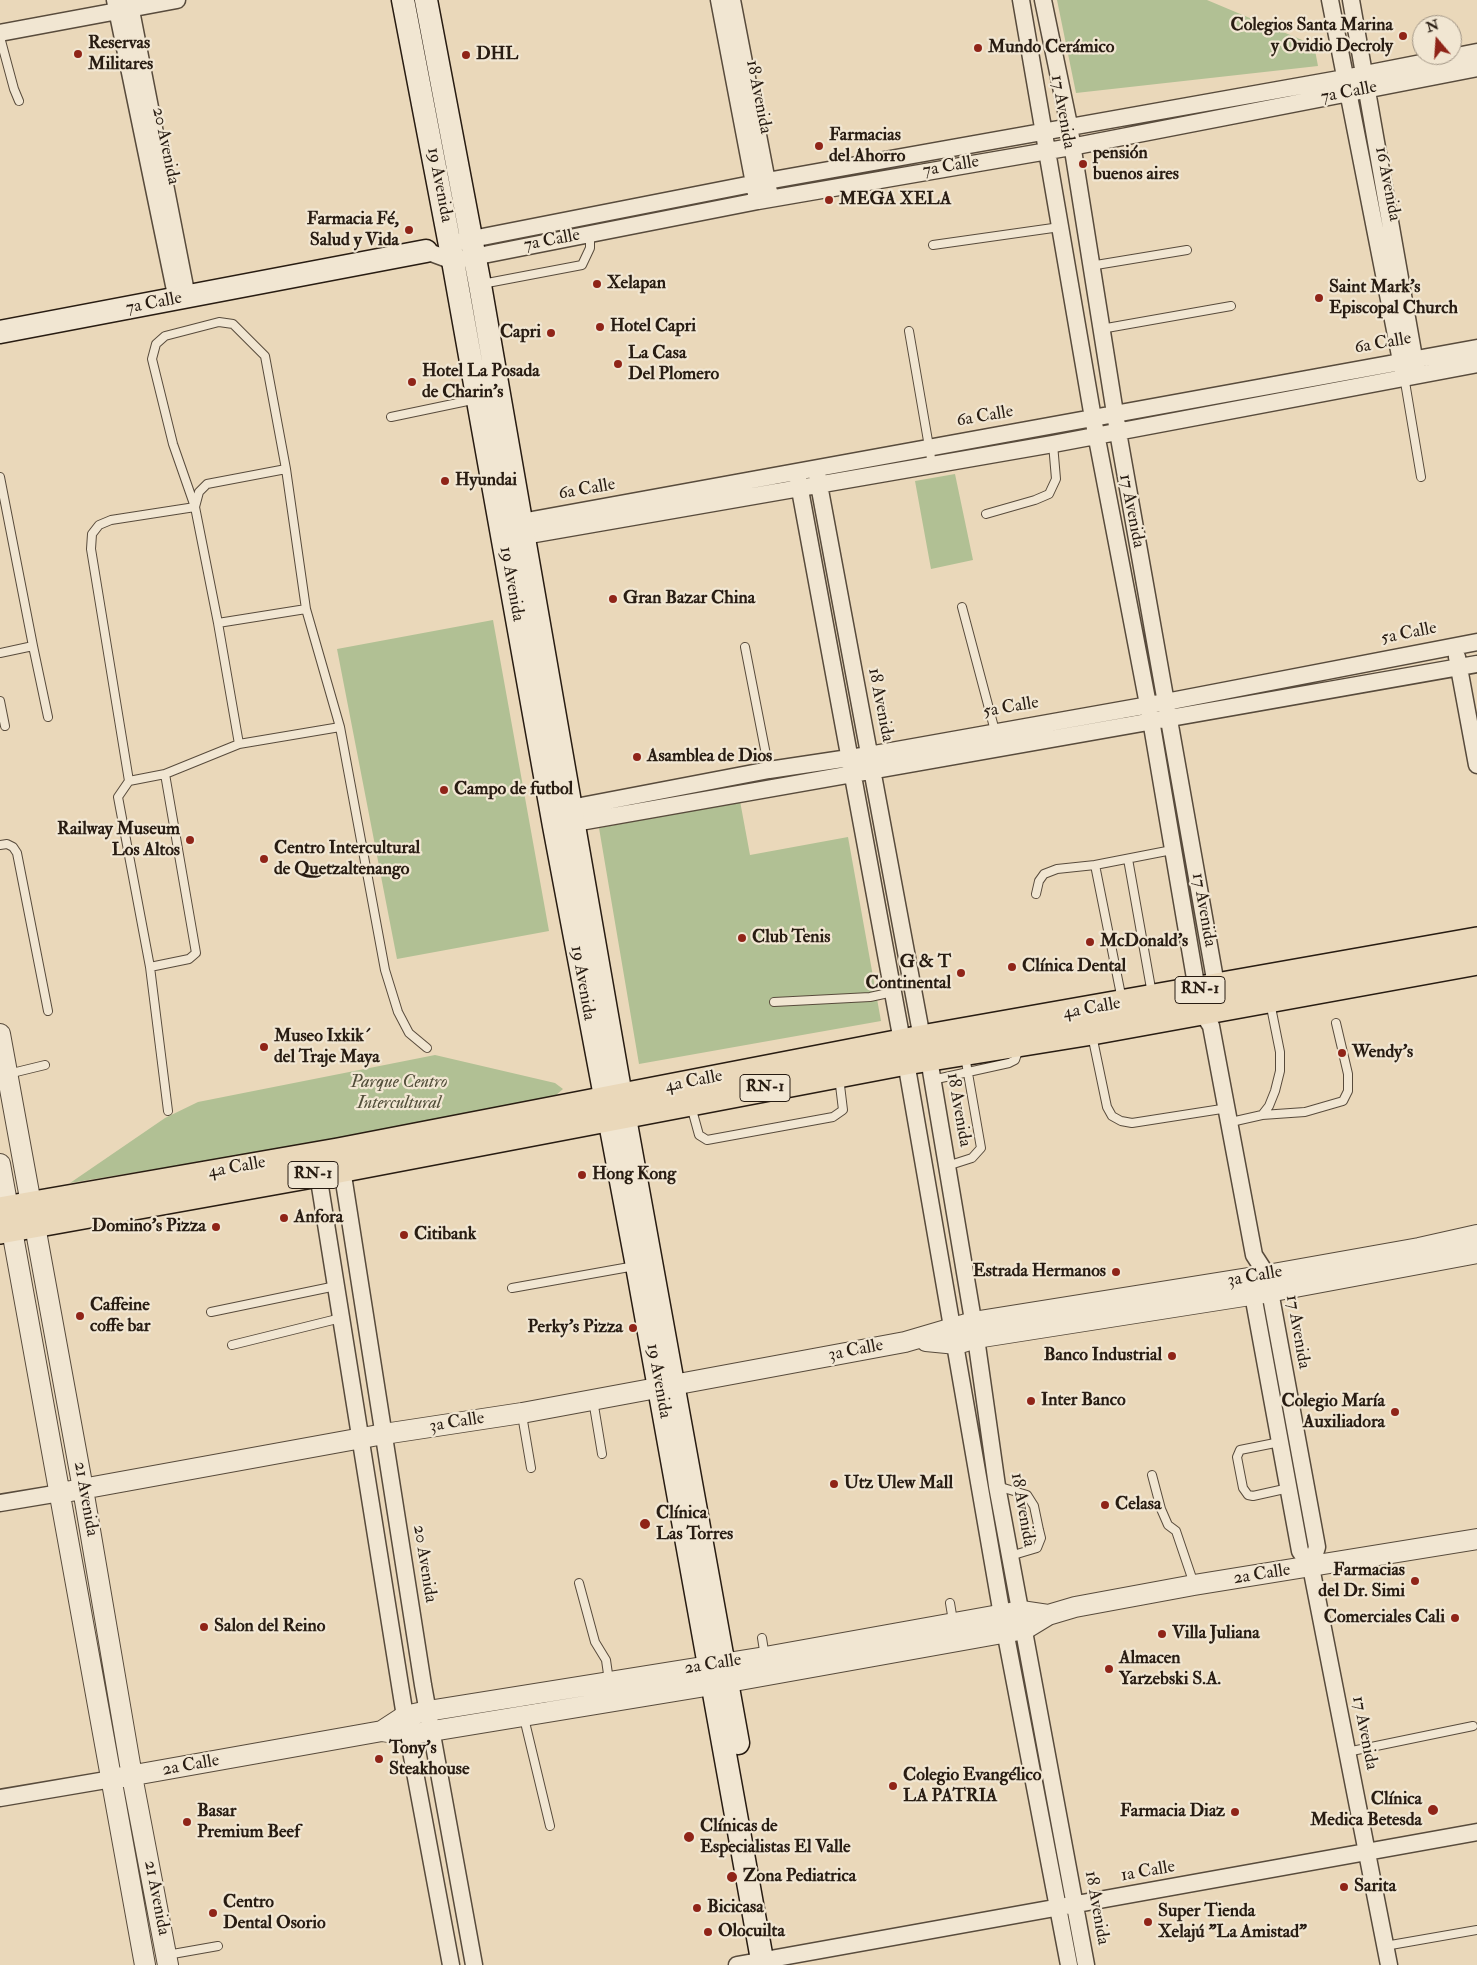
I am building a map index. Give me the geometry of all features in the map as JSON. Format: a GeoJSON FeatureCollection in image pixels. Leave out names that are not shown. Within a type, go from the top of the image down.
{"type":"FeatureCollection","features":[{"type":"Feature","properties":{"kind":"main road","name":"19 Avenida"},"geometry":{"type":"LineString","coordinates":[[403,0],[462,250],[480,285],[512,530],[614,1107],[645,1264],[770,1962]]}},
{"type":"Feature","properties":{"kind":"main road","name":"19 Avenida"},"geometry":{"type":"LineString","coordinates":[[426,0],[462,250],[478,399],[512,530]]}},
{"type":"Feature","properties":{"kind":"main road","name":"7a Calle"},"geometry":{"type":"LineString","coordinates":[[0,332],[182,299],[426,251]]}},
{"type":"Feature","properties":{"kind":"main road","name":"4a Calle"},"geometry":{"type":"LineString","coordinates":[[14,1218],[338,1151],[918,1056],[966,1064],[1020,1043],[1092,1032],[1477,940]]}},
{"type":"Feature","properties":{"kind":"main road","name":"4a Calle"},"geometry":{"type":"LineString","coordinates":[[14,1218],[318,1174],[614,1107],[690,1103],[838,1075],[1122,1003],[1153,998],[1209,1004],[1269,999],[1477,962]]}},
{"type":"Feature","properties":{"kind":"street"},"geometry":{"type":"LineString","coordinates":[[0,33],[123,5],[177,0]]}},
{"type":"Feature","properties":{"kind":"street","name":"18 Avenida"},"geometry":{"type":"LineString","coordinates":[[719,0],[764,200]]}},
{"type":"Feature","properties":{"kind":"street","name":"18 Avenida"},"geometry":{"type":"LineString","coordinates":[[732,0],[760,182]]}},
{"type":"Feature","properties":{"kind":"street","name":"17 Avenida"},"geometry":{"type":"LineString","coordinates":[[1021,0],[1049,150],[1060,227],[1096,436],[1149,712],[1172,850],[1209,1004]]}},
{"type":"Feature","properties":{"kind":"street","name":"17 Avenida"},"geometry":{"type":"LineString","coordinates":[[1043,0],[1069,126],[1118,432],[1168,709],[1209,1004],[1259,1285],[1281,1442],[1300,1551],[1311,1567],[1389,1965]]}},
{"type":"Feature","properties":{"kind":"street","name":"16 Avenida"},"geometry":{"type":"LineString","coordinates":[[1330,0],[1409,367]]}},
{"type":"Feature","properties":{"kind":"street","name":"16 Avenida"},"geometry":{"type":"LineString","coordinates":[[1352,0],[1409,367]]}},
{"type":"Feature","properties":{"kind":"street","name":"20 Avenida"},"geometry":{"type":"LineString","coordinates":[[123,5],[182,299]]}},
{"type":"Feature","properties":{"kind":"street","name":"7a Calle"},"geometry":{"type":"LineString","coordinates":[[1365,82],[1477,52]]}},
{"type":"Feature","properties":{"kind":"street","name":"7a Calle"},"geometry":{"type":"LineString","coordinates":[[462,250],[760,182],[1045,130],[1365,82],[1477,68]]}},
{"type":"Feature","properties":{"kind":"street","name":"7a Calle"},"geometry":{"type":"LineString","coordinates":[[426,251],[462,250],[590,233],[764,200],[1071,147],[1347,85]]}},
{"type":"Feature","properties":{"kind":"street","name":"6a Calle"},"geometry":{"type":"LineString","coordinates":[[512,530],[800,489],[1118,432],[1409,367],[1477,348]]}},
{"type":"Feature","properties":{"kind":"street","name":"6a Calle"},"geometry":{"type":"LineString","coordinates":[[512,530],[816,468],[1116,414],[1409,367],[1477,364]]}},
{"type":"Feature","properties":{"kind":"street","name":"18 Avenida"},"geometry":{"type":"LineString","coordinates":[[816,468],[870,762],[918,1056],[955,1336],[1013,1622],[1075,1905],[1086,1965]]}},
{"type":"Feature","properties":{"kind":"street","name":"18 Avenida"},"geometry":{"type":"LineString","coordinates":[[796,472],[893,992],[918,1056],[947,1166],[997,1486],[1010,1556],[1013,1622],[1058,1908],[1069,1965]]}},
{"type":"Feature","properties":{"kind":"street","name":"5a Calle"},"geometry":{"type":"LineString","coordinates":[[1168,709],[1455,645],[1477,642]]}},
{"type":"Feature","properties":{"kind":"street"},"geometry":{"type":"LineString","coordinates":[[1455,645],[1477,765]]}},
{"type":"Feature","properties":{"kind":"street","name":"5a Calle"},"geometry":{"type":"LineString","coordinates":[[563,817],[1149,712],[1477,664]]}},
{"type":"Feature","properties":{"kind":"street","name":"5a Calle"},"geometry":{"type":"LineString","coordinates":[[870,762],[994,731],[1149,712]]}},
{"type":"Feature","properties":{"kind":"street","name":"5a Calle"},"geometry":{"type":"LineString","coordinates":[[563,817],[769,770],[851,765]]}},
{"type":"Feature","properties":{"kind":"street","name":"21 Avenida"},"geometry":{"type":"LineString","coordinates":[[0,1034],[7,1074],[14,1218],[60,1493],[145,1965]]}},
{"type":"Feature","properties":{"kind":"street","name":"21 Avenida"},"geometry":{"type":"LineString","coordinates":[[0,1164],[83,1489],[132,1776],[168,1960]]}},
{"type":"Feature","properties":{"kind":"street","name":"20 Avenida"},"geometry":{"type":"LineString","coordinates":[[342,1169],[428,1711],[474,1965]]}},
{"type":"Feature","properties":{"kind":"street"},"geometry":{"type":"LineString","coordinates":[[318,1174],[408,1736],[451,1965]]}},
{"type":"Feature","properties":{"kind":"street","name":"3a Calle"},"geometry":{"type":"LineString","coordinates":[[1420,1256],[1477,1235]]}},
{"type":"Feature","properties":{"kind":"street","name":"3a Calle"},"geometry":{"type":"LineString","coordinates":[[0,1503],[384,1434],[522,1413],[909,1345],[955,1336],[974,1330],[1131,1307],[1420,1256],[1477,1253]]}},
{"type":"Feature","properties":{"kind":"street","name":"17 Avenida"},"geometry":{"type":"LineString","coordinates":[[1259,1285],[1317,1547],[1311,1567]]}},
{"type":"Feature","properties":{"kind":"street","name":"2a Calle"},"geometry":{"type":"LineString","coordinates":[[0,1798],[112,1780],[382,1731],[408,1736],[524,1718],[718,1673],[1013,1622],[1075,1607],[1194,1585],[1477,1539]]}},
{"type":"Feature","properties":{"kind":"street","name":"2a Calle"},"geometry":{"type":"LineString","coordinates":[[382,1731],[405,1716],[428,1711],[609,1682],[718,1673],[764,1648],[953,1624],[1013,1622]]}},
{"type":"Feature","properties":{"kind":"street","name":"1a Calle"},"geometry":{"type":"LineString","coordinates":[[737,1965],[770,1962],[1058,1908],[1367,1854],[1477,1832]]}},
{"type":"Feature","properties":{"kind":"lane"},"geometry":{"type":"LineString","coordinates":[[0,37],[19,101]]}},
{"type":"Feature","properties":{"kind":"lane"},"geometry":{"type":"LineString","coordinates":[[933,245],[1060,227]]}},
{"type":"Feature","properties":{"kind":"lane"},"geometry":{"type":"LineString","coordinates":[[480,285],[582,265],[590,248],[590,233]]}},
{"type":"Feature","properties":{"kind":"lane"},"geometry":{"type":"LineString","coordinates":[[1090,266],[1187,250]]}},
{"type":"Feature","properties":{"kind":"lane"},"geometry":{"type":"LineString","coordinates":[[1101,329],[1232,306]]}},
{"type":"Feature","properties":{"kind":"lane"},"geometry":{"type":"LineString","coordinates":[[239,744],[195,507],[173,444],[152,359],[156,344],[165,336],[219,322],[232,324],[265,356],[286,468],[306,608],[340,727],[385,970],[398,1012],[409,1033],[427,1048]]}},
{"type":"Feature","properties":{"kind":"lane"},"geometry":{"type":"LineString","coordinates":[[909,331],[932,464]]}},
{"type":"Feature","properties":{"kind":"lane"},"geometry":{"type":"LineString","coordinates":[[1409,367],[1421,477]]}},
{"type":"Feature","properties":{"kind":"lane"},"geometry":{"type":"LineString","coordinates":[[391,417],[478,399]]}},
{"type":"Feature","properties":{"kind":"lane"},"geometry":{"type":"LineString","coordinates":[[986,514],[1049,494],[1056,479],[1052,444]]}},
{"type":"Feature","properties":{"kind":"lane"},"geometry":{"type":"LineString","coordinates":[[195,507],[198,492],[207,484],[286,468]]}},
{"type":"Feature","properties":{"kind":"lane"},"geometry":{"type":"LineString","coordinates":[[0,477],[48,717]]}},
{"type":"Feature","properties":{"kind":"lane"},"geometry":{"type":"LineString","coordinates":[[168,1110],[150,967],[118,797],[129,781],[91,549],[92,534],[99,525],[111,520],[195,507]]}},
{"type":"Feature","properties":{"kind":"lane"},"geometry":{"type":"LineString","coordinates":[[962,607],[994,731]]}},
{"type":"Feature","properties":{"kind":"lane"},"geometry":{"type":"LineString","coordinates":[[218,623],[306,608]]}},
{"type":"Feature","properties":{"kind":"lane"},"geometry":{"type":"LineString","coordinates":[[0,653],[33,646]]}},
{"type":"Feature","properties":{"kind":"lane"},"geometry":{"type":"LineString","coordinates":[[745,648],[769,770]]}},
{"type":"Feature","properties":{"kind":"lane"},"geometry":{"type":"LineString","coordinates":[[0,701],[5,726]]}},
{"type":"Feature","properties":{"kind":"lane"},"geometry":{"type":"LineString","coordinates":[[129,781],[165,774],[239,744],[340,727]]}},
{"type":"Feature","properties":{"kind":"lane"},"geometry":{"type":"LineString","coordinates":[[150,967],[189,959],[196,953],[165,774]]}},
{"type":"Feature","properties":{"kind":"lane"},"geometry":{"type":"LineString","coordinates":[[0,845],[7,844],[13,847],[17,853],[48,1011]]}},
{"type":"Feature","properties":{"kind":"lane"},"geometry":{"type":"LineString","coordinates":[[1036,894],[1039,881],[1044,874],[1057,869],[1095,865],[1172,850]]}},
{"type":"Feature","properties":{"kind":"lane"},"geometry":{"type":"LineString","coordinates":[[1128,859],[1153,998]]}},
{"type":"Feature","properties":{"kind":"lane"},"geometry":{"type":"LineString","coordinates":[[1095,865],[1122,1003]]}},
{"type":"Feature","properties":{"kind":"lane"},"geometry":{"type":"LineString","coordinates":[[774,1002],[870,997],[893,992]]}},
{"type":"Feature","properties":{"kind":"lane"},"geometry":{"type":"LineString","coordinates":[[1262,1115],[1270,1106],[1276,1091],[1280,1071],[1280,1052],[1269,999]]}},
{"type":"Feature","properties":{"kind":"lane"},"geometry":{"type":"LineString","coordinates":[[1092,1032],[1107,1107],[1112,1116],[1132,1123],[1229,1115],[1305,1112],[1343,1102],[1348,1091],[1348,1074],[1336,1024]]}},
{"type":"Feature","properties":{"kind":"lane"},"geometry":{"type":"LineString","coordinates":[[947,1166],[972,1158],[981,1148],[966,1064]]}},
{"type":"Feature","properties":{"kind":"lane"},"geometry":{"type":"LineString","coordinates":[[7,1074],[45,1065]]}},
{"type":"Feature","properties":{"kind":"lane"},"geometry":{"type":"LineString","coordinates":[[690,1103],[699,1135],[707,1140],[712,1140],[838,1115],[843,1110],[844,1104],[838,1075]]}},
{"type":"Feature","properties":{"kind":"lane"},"geometry":{"type":"LineString","coordinates":[[512,1288],[645,1264]]}},
{"type":"Feature","properties":{"kind":"lane"},"geometry":{"type":"LineString","coordinates":[[210,1312],[336,1286]]}},
{"type":"Feature","properties":{"kind":"lane"},"geometry":{"type":"LineString","coordinates":[[232,1345],[342,1318]]}},
{"type":"Feature","properties":{"kind":"lane"},"geometry":{"type":"LineString","coordinates":[[593,1400],[602,1454]]}},
{"type":"Feature","properties":{"kind":"lane"},"geometry":{"type":"LineString","coordinates":[[522,1413],[531,1468]]}},
{"type":"Feature","properties":{"kind":"lane"},"geometry":{"type":"LineString","coordinates":[[1281,1442],[1240,1450],[1237,1457],[1243,1488],[1248,1495],[1253,1496],[1289,1488]]}},
{"type":"Feature","properties":{"kind":"lane"},"geometry":{"type":"LineString","coordinates":[[1152,1475],[1161,1509],[1168,1525],[1176,1531],[1194,1585]]}},
{"type":"Feature","properties":{"kind":"lane"},"geometry":{"type":"LineString","coordinates":[[997,1486],[1027,1495],[1034,1506],[1040,1530],[1041,1538],[1037,1548],[1010,1556]]}},
{"type":"Feature","properties":{"kind":"lane"},"geometry":{"type":"LineString","coordinates":[[580,1583],[595,1642],[606,1660],[609,1682]]}},
{"type":"Feature","properties":{"kind":"lane"},"geometry":{"type":"LineString","coordinates":[[950,1604],[953,1624]]}},
{"type":"Feature","properties":{"kind":"lane"},"geometry":{"type":"LineString","coordinates":[[524,1718],[550,1826]]}},
{"type":"Feature","properties":{"kind":"lane"},"geometry":{"type":"LineString","coordinates":[[1347,1752],[1473,1726]]}},
{"type":"Feature","properties":{"kind":"lane"},"geometry":{"type":"LineString","coordinates":[[1385,1946],[1477,1930]]}},
{"type":"Feature","properties":{"kind":"lane"},"geometry":{"type":"LineString","coordinates":[[168,1960],[218,1946]]}},
{"type":"Feature","properties":{"kind":"green space"},"geometry":{"type":"Polygon","coordinates":[[[1057,0],[1207,0],[1314,45],[1318,66],[1076,93],[1057,0]]]}},
{"type":"Feature","properties":{"kind":"green space"},"geometry":{"type":"Polygon","coordinates":[[[955,474],[973,560],[931,569],[915,481],[955,474]]]}},
{"type":"Feature","properties":{"kind":"green space","name":"Campo de futbol"},"geometry":{"type":"Polygon","coordinates":[[[493,620],[549,931],[397,959],[337,649],[493,620]]]}},
{"type":"Feature","properties":{"kind":"green space","name":"Club Tenis"},"geometry":{"type":"Polygon","coordinates":[[[740,801],[750,855],[848,837],[881,1021],[639,1064],[599,828],[740,801]]]}},
{"type":"Feature","properties":{"kind":"green space","name":"Parque Centro Intercultural"},"geometry":{"type":"Polygon","coordinates":[[[435,1055],[555,1083],[563,1089],[555,1096],[285,1148],[70,1183],[165,1118],[198,1102],[435,1055]]]}},
{"type":"Feature","properties":{"kind":"place","name":"Colegios Santa Marina y Ovidio Decroly"},"geometry":{"type":"Point","coordinates":[1403,36]}},
{"type":"Feature","properties":{"kind":"place","name":"Mundo Cerámico"},"geometry":{"type":"Point","coordinates":[978,48]}},
{"type":"Feature","properties":{"kind":"place","name":"Reservas Militares"},"geometry":{"type":"Point","coordinates":[78,54]}},
{"type":"Feature","properties":{"kind":"place","name":"DHL"},"geometry":{"type":"Point","coordinates":[466,55]}},
{"type":"Feature","properties":{"kind":"place","name":"Farmacias del Ahorro"},"geometry":{"type":"Point","coordinates":[819,146]}},
{"type":"Feature","properties":{"kind":"place","name":"pensión buenos aires"},"geometry":{"type":"Point","coordinates":[1083,164]}},
{"type":"Feature","properties":{"kind":"place","name":"MEGA XELA"},"geometry":{"type":"Point","coordinates":[829,200]}},
{"type":"Feature","properties":{"kind":"place","name":"Farmacia Fé, Salud y Vida"},"geometry":{"type":"Point","coordinates":[409,230]}},
{"type":"Feature","properties":{"kind":"place","name":"Xelapan"},"geometry":{"type":"Point","coordinates":[597,284]}},
{"type":"Feature","properties":{"kind":"place","name":"Saint Mark's Episcopal Church"},"geometry":{"type":"Point","coordinates":[1319,298]}},
{"type":"Feature","properties":{"kind":"place","name":"Hotel Capri"},"geometry":{"type":"Point","coordinates":[600,327]}},
{"type":"Feature","properties":{"kind":"place","name":"Capri"},"geometry":{"type":"Point","coordinates":[551,333]}},
{"type":"Feature","properties":{"kind":"place","name":"La Casa Del Plomero"},"geometry":{"type":"Point","coordinates":[618,364]}},
{"type":"Feature","properties":{"kind":"place","name":"Hotel La Posada de Charin's"},"geometry":{"type":"Point","coordinates":[412,382]}},
{"type":"Feature","properties":{"kind":"place","name":"Hyundai"},"geometry":{"type":"Point","coordinates":[445,481]}},
{"type":"Feature","properties":{"kind":"place","name":"Gran Bazar China"},"geometry":{"type":"Point","coordinates":[613,599]}},
{"type":"Feature","properties":{"kind":"place","name":"Asamblea de Dios"},"geometry":{"type":"Point","coordinates":[637,757]}},
{"type":"Feature","properties":{"kind":"place","name":"Campo de futbol"},"geometry":{"type":"Point","coordinates":[444,790]}},
{"type":"Feature","properties":{"kind":"place","name":"Railway Museum Los Altos"},"geometry":{"type":"Point","coordinates":[190,840]}},
{"type":"Feature","properties":{"kind":"place","name":"Centro Intercultural de Quetzaltenango"},"geometry":{"type":"Point","coordinates":[264,859]}},
{"type":"Feature","properties":{"kind":"place","name":"Club Tenis"},"geometry":{"type":"Point","coordinates":[742,938]}},
{"type":"Feature","properties":{"kind":"place","name":"McDonald's"},"geometry":{"type":"Point","coordinates":[1090,942]}},
{"type":"Feature","properties":{"kind":"place","name":"Clínica Dental"},"geometry":{"type":"Point","coordinates":[1012,967]}},
{"type":"Feature","properties":{"kind":"place","name":"G & T Continental"},"geometry":{"type":"Point","coordinates":[961,973]}},
{"type":"Feature","properties":{"kind":"place","name":"Museo Ixkik´ del Traje Maya"},"geometry":{"type":"Point","coordinates":[264,1047]}},
{"type":"Feature","properties":{"kind":"place","name":"Wendy's"},"geometry":{"type":"Point","coordinates":[1342,1053]}},
{"type":"Feature","properties":{"kind":"place","name":"Hong Kong"},"geometry":{"type":"Point","coordinates":[582,1175]}},
{"type":"Feature","properties":{"kind":"place","name":"Anfora"},"geometry":{"type":"Point","coordinates":[284,1218]}},
{"type":"Feature","properties":{"kind":"place","name":"Domino's Pizza"},"geometry":{"type":"Point","coordinates":[216,1227]}},
{"type":"Feature","properties":{"kind":"place","name":"Citibank"},"geometry":{"type":"Point","coordinates":[404,1235]}},
{"type":"Feature","properties":{"kind":"place","name":"Estrada Hermanos"},"geometry":{"type":"Point","coordinates":[1116,1272]}},
{"type":"Feature","properties":{"kind":"place","name":"Caffeine coffe bar"},"geometry":{"type":"Point","coordinates":[80,1316]}},
{"type":"Feature","properties":{"kind":"place","name":"Perky's Pizza"},"geometry":{"type":"Point","coordinates":[633,1328]}},
{"type":"Feature","properties":{"kind":"place","name":"Banco Industrial"},"geometry":{"type":"Point","coordinates":[1172,1356]}},
{"type":"Feature","properties":{"kind":"place","name":"Inter Banco"},"geometry":{"type":"Point","coordinates":[1031,1401]}},
{"type":"Feature","properties":{"kind":"place","name":"Colegio María Auxiliadora"},"geometry":{"type":"Point","coordinates":[1395,1412]}},
{"type":"Feature","properties":{"kind":"place","name":"Utz Ulew Mall"},"geometry":{"type":"Point","coordinates":[834,1484]}},
{"type":"Feature","properties":{"kind":"place","name":"Celasa"},"geometry":{"type":"Point","coordinates":[1105,1505]}},
{"type":"Feature","properties":{"kind":"place","name":"Clínica Las Torres"},"geometry":{"type":"Point","coordinates":[645,1524]}},
{"type":"Feature","properties":{"kind":"place","name":"Farmacias del Dr. Simi"},"geometry":{"type":"Point","coordinates":[1415,1581]}},
{"type":"Feature","properties":{"kind":"place","name":"Comerciales Cali"},"geometry":{"type":"Point","coordinates":[1455,1618]}},
{"type":"Feature","properties":{"kind":"place","name":"Salon del Reino"},"geometry":{"type":"Point","coordinates":[204,1627]}},
{"type":"Feature","properties":{"kind":"place","name":"Villa Juliana"},"geometry":{"type":"Point","coordinates":[1162,1634]}},
{"type":"Feature","properties":{"kind":"place","name":"Almacen Yarzebski S.A."},"geometry":{"type":"Point","coordinates":[1109,1669]}},
{"type":"Feature","properties":{"kind":"place","name":"Tony's Steakhouse"},"geometry":{"type":"Point","coordinates":[379,1759]}},
{"type":"Feature","properties":{"kind":"place","name":"Colegio Evangélico LA PATRIA"},"geometry":{"type":"Point","coordinates":[893,1786]}},
{"type":"Feature","properties":{"kind":"place","name":"Clínica Medica Betesda"},"geometry":{"type":"Point","coordinates":[1433,1810]}},
{"type":"Feature","properties":{"kind":"place","name":"Farmacia Diaz"},"geometry":{"type":"Point","coordinates":[1235,1812]}},
{"type":"Feature","properties":{"kind":"place","name":"Basar Premium Beef"},"geometry":{"type":"Point","coordinates":[187,1822]}},
{"type":"Feature","properties":{"kind":"place","name":"Clínicas de Especialistas El Valle"},"geometry":{"type":"Point","coordinates":[689,1837]}},
{"type":"Feature","properties":{"kind":"place","name":"Zona Pediatrica"},"geometry":{"type":"Point","coordinates":[732,1877]}},
{"type":"Feature","properties":{"kind":"place","name":"Sarita"},"geometry":{"type":"Point","coordinates":[1344,1887]}},
{"type":"Feature","properties":{"kind":"place","name":"Bicicasa"},"geometry":{"type":"Point","coordinates":[697,1908]}},
{"type":"Feature","properties":{"kind":"place","name":"Centro Dental Osorio"},"geometry":{"type":"Point","coordinates":[213,1913]}},
{"type":"Feature","properties":{"kind":"place","name":"Super Tienda Xelajú \"La Amistad\""},"geometry":{"type":"Point","coordinates":[1148,1922]}},
{"type":"Feature","properties":{"kind":"place","name":"Olocuilta"},"geometry":{"type":"Point","coordinates":[708,1932]}}]}
